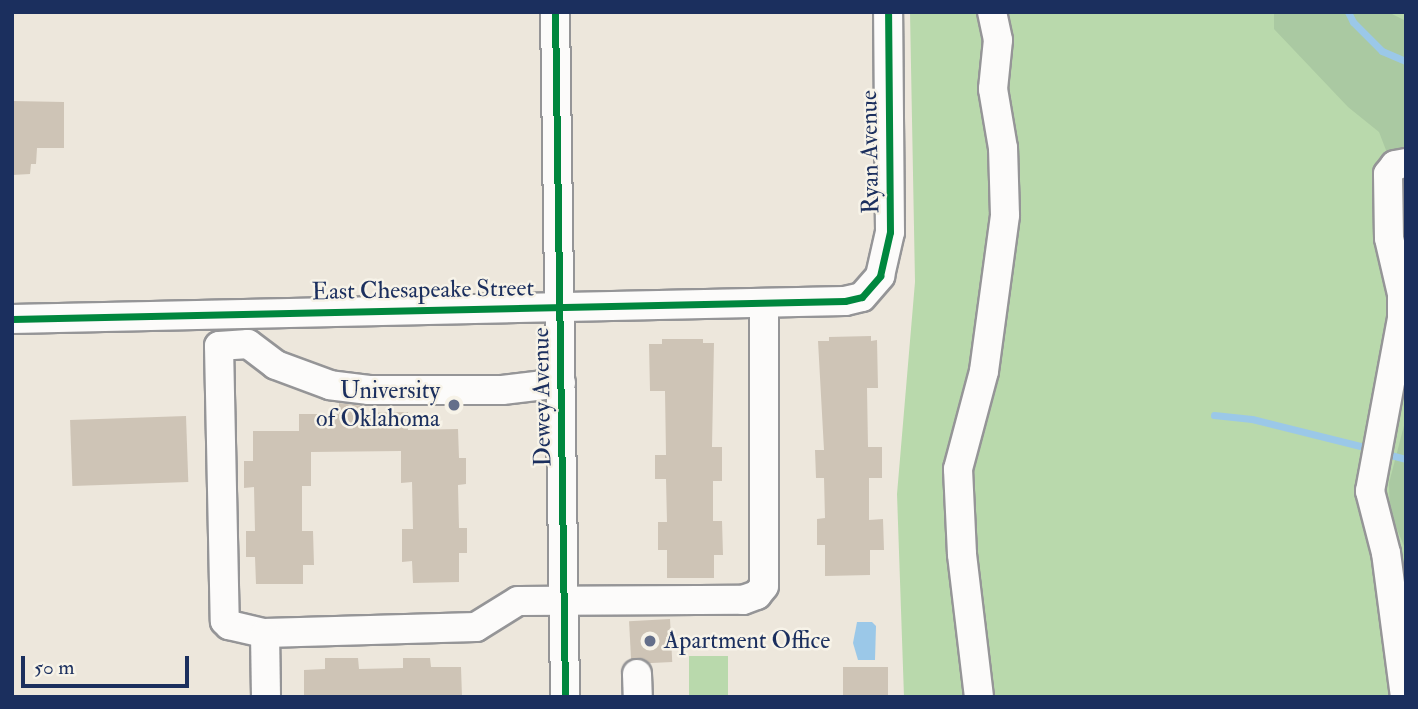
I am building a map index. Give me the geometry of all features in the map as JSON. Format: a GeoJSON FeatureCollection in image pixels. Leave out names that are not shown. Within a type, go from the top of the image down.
{"type":"FeatureCollection","features":[{"type":"Feature","properties":{"kind":"street","name":"Dewey Avenue"},"geometry":{"type":"LineString","coordinates":[[555,12],[565,697]]}},
{"type":"Feature","properties":{"kind":"street","name":"Ryan Avenue"},"geometry":{"type":"LineString","coordinates":[[872,288],[880,276],[890,232],[888,12]]}},
{"type":"Feature","properties":{"kind":"street"},"geometry":{"type":"LineString","coordinates":[[979,697],[962,554],[958,469],[984,371],[1006,215],[1003,148],[993,89],[998,40],[992,12]]}},
{"type":"Feature","properties":{"kind":"street"},"geometry":{"type":"LineString","coordinates":[[1405,697],[1386,553],[1370,491],[1402,318],[1402,294],[1389,238],[1388,174],[1395,165],[1406,163]]}},
{"type":"Feature","properties":{"kind":"street","name":"East Chesapeake Street"},"geometry":{"type":"LineString","coordinates":[[12,318],[845,301],[862,298],[872,288]]}},
{"type":"Feature","properties":{"kind":"street"},"geometry":{"type":"LineString","coordinates":[[561,383],[502,390],[369,390],[330,385],[276,365],[248,344],[219,346],[225,621],[229,625],[265,633],[476,627],[517,601],[743,600],[757,595],[764,586],[764,303]]}},
{"type":"Feature","properties":{"kind":"street"},"geometry":{"type":"LineString","coordinates":[[231,314],[232,345]]}},
{"type":"Feature","properties":{"kind":"street"},"geometry":{"type":"LineString","coordinates":[[265,633],[266,697]]}},
{"type":"Feature","properties":{"kind":"green space"},"geometry":{"type":"Polygon","coordinates":[[[910,12],[1406,12],[1406,697],[904,697],[897,494],[915,282],[910,12]]]}},
{"type":"Feature","properties":{"kind":"green space"},"geometry":{"type":"Polygon","coordinates":[[[1274,12],[1388,12],[1406,21],[1406,202],[1379,132],[1348,107],[1274,29],[1274,12]]]}},
{"type":"Feature","properties":{"kind":"green space"},"geometry":{"type":"Polygon","coordinates":[[[1406,418],[1406,551],[1390,512],[1389,483],[1406,418]]]}},
{"type":"Feature","properties":{"kind":"green space"},"geometry":{"type":"Polygon","coordinates":[[[689,656],[728,656],[728,697],[689,697],[689,656]]]}},
{"type":"Feature","properties":{"kind":"water"},"geometry":{"type":"Polygon","coordinates":[[[857,622],[872,622],[876,626],[875,660],[858,660],[853,643],[857,622]]]}},
{"type":"Feature","properties":{"kind":"building"},"geometry":{"type":"Polygon","coordinates":[[[12,101],[64,102],[64,148],[37,148],[36,164],[31,164],[30,174],[12,175],[12,101]]]}},
{"type":"Feature","properties":{"kind":"building"},"geometry":{"type":"Polygon","coordinates":[[[871,336],[871,341],[877,340],[878,388],[867,388],[868,447],[882,447],[882,478],[869,478],[869,520],[883,519],[884,550],[870,550],[870,575],[825,576],[825,545],[817,545],[817,519],[825,518],[824,478],[816,478],[815,450],[824,450],[818,341],[829,341],[829,337],[871,336]]]}},
{"type":"Feature","properties":{"kind":"building"},"geometry":{"type":"Polygon","coordinates":[[[662,339],[703,339],[703,343],[714,343],[712,447],[722,447],[722,481],[713,481],[713,521],[722,521],[723,555],[714,555],[714,578],[667,578],[667,550],[658,550],[658,522],[667,522],[666,479],[655,479],[655,455],[666,455],[665,391],[650,391],[649,344],[662,344],[662,339]]]}},
{"type":"Feature","properties":{"kind":"building"},"geometry":{"type":"Polygon","coordinates":[[[339,403],[363,406],[363,413],[408,412],[408,430],[458,429],[459,458],[466,458],[466,484],[458,485],[459,528],[467,528],[467,553],[459,553],[459,582],[413,583],[412,561],[402,562],[402,529],[413,529],[412,482],[401,483],[401,451],[311,452],[311,486],[302,486],[302,531],[313,531],[314,565],[303,565],[303,584],[256,584],[255,557],[246,557],[246,531],[255,531],[254,487],[244,488],[244,461],[253,461],[253,431],[299,431],[299,414],[339,414],[339,403]]]}},
{"type":"Feature","properties":{"kind":"building"},"geometry":{"type":"Polygon","coordinates":[[[186,416],[188,482],[72,486],[70,420],[186,416]]]}},
{"type":"Feature","properties":{"kind":"building","name":"Apartment Office"},"geometry":{"type":"Polygon","coordinates":[[[670,619],[672,662],[631,664],[629,621],[670,619]]]}},
{"type":"Feature","properties":{"kind":"building"},"geometry":{"type":"Polygon","coordinates":[[[325,658],[358,658],[359,669],[403,668],[403,658],[430,658],[431,667],[461,667],[462,697],[304,697],[304,670],[325,669],[325,658]]]}},
{"type":"Feature","properties":{"kind":"building"},"geometry":{"type":"Polygon","coordinates":[[[843,667],[888,667],[888,697],[843,697],[843,667]]]}},
{"type":"Feature","properties":{"kind":"waterway"},"geometry":{"type":"LineString","coordinates":[[1348,12],[1353,22],[1382,51],[1406,61]]}},
{"type":"Feature","properties":{"kind":"waterway"},"geometry":{"type":"LineString","coordinates":[[1214,415],[1252,419],[1372,449]]}},
{"type":"Feature","properties":{"kind":"waterway"},"geometry":{"type":"LineString","coordinates":[[1383,453],[1406,459]]}},
{"type":"Feature","properties":{"kind":"cycle path"},"geometry":{"type":"LineString","coordinates":[[555,12],[565,697]]}},
{"type":"Feature","properties":{"kind":"cycle path"},"geometry":{"type":"LineString","coordinates":[[12,319],[845,301],[862,297],[880,276],[890,232],[888,12]]}},
{"type":"Feature","properties":{"kind":"place","name":"University of Oklahoma"},"geometry":{"type":"Point","coordinates":[454,405]}},
{"type":"Feature","properties":{"kind":"place","name":"Apartment Office"},"geometry":{"type":"Point","coordinates":[650,641]}}]}
